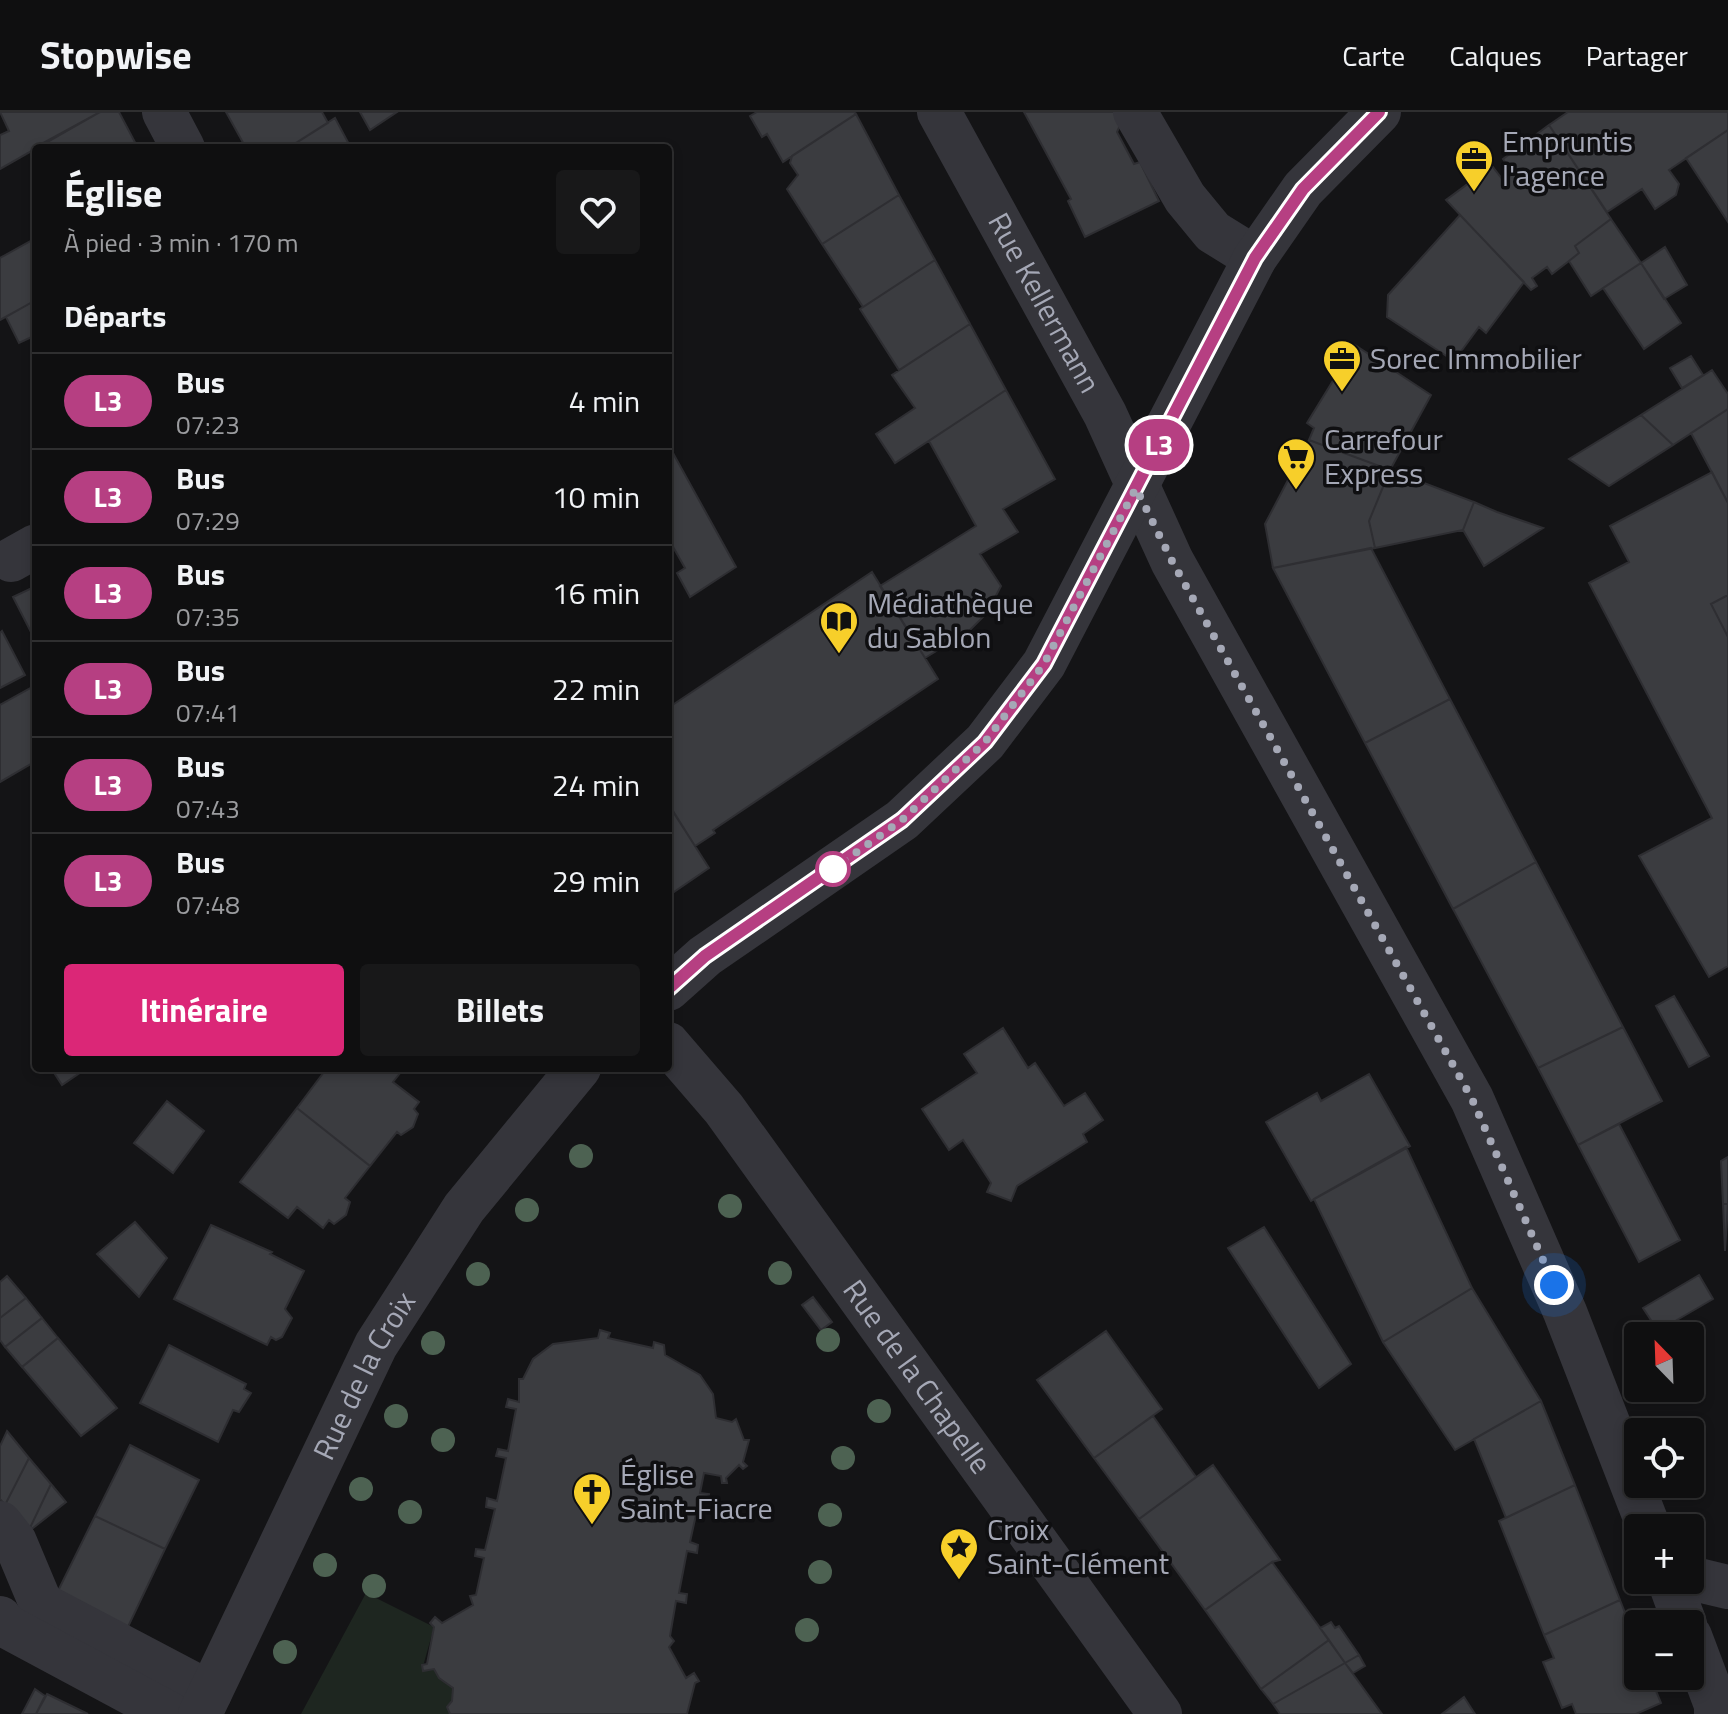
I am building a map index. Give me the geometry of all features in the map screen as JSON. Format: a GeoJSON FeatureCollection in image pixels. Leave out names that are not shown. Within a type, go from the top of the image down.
{"type":"FeatureCollection","features":[{"type":"Feature","properties":{"kind":"street"},"geometry":{"type":"LineString","coordinates":[[164,112],[181,144]]}},
{"type":"Feature","properties":{"kind":"street","name":"Rue Kellermann"},"geometry":{"type":"LineString","coordinates":[[939,112],[1105,414],[1136,488],[1172,561],[1472,1099],[1565,1312],[1644,1514]]}},
{"type":"Feature","properties":{"kind":"street"},"geometry":{"type":"LineString","coordinates":[[1135,112],[1185,198],[1213,232],[1255,258]]}},
{"type":"Feature","properties":{"kind":"street"},"geometry":{"type":"LineString","coordinates":[[672,985],[705,956],[902,820],[985,742],[1044,664],[1255,258],[1303,189],[1379,112]]}},
{"type":"Feature","properties":{"kind":"street","name":"Rue de la Chapelle"},"geometry":{"type":"LineString","coordinates":[[672,1049],[733,1121],[1160,1714]]}},
{"type":"Feature","properties":{"kind":"street","name":"Rue de la Croix"},"geometry":{"type":"LineString","coordinates":[[205,1703],[376,1345],[464,1208],[576,1072]]}},
{"type":"Feature","properties":{"kind":"street"},"geometry":{"type":"LineString","coordinates":[[0,1523],[15,1542],[41,1604],[205,1703]]}},
{"type":"Feature","properties":{"kind":"street"},"geometry":{"type":"LineString","coordinates":[[1704,1581],[1728,1587]]}},
{"type":"Feature","properties":{"kind":"street"},"geometry":{"type":"LineString","coordinates":[[0,1618],[6,1626],[170,1714]]}},
{"type":"Feature","properties":{"kind":"street"},"geometry":{"type":"LineString","coordinates":[[1704,1670],[1720,1708]]}},
{"type":"Feature","properties":{"kind":"shaded area"},"geometry":{"type":"Polygon","coordinates":[[[366,1593],[434,1627],[422,1670],[434,1669],[439,1678],[453,1688],[452,1701],[447,1707],[450,1714],[301,1714],[366,1593]]]}},
{"type":"Feature","properties":{"kind":"building"},"geometry":{"type":"Polygon","coordinates":[[[0,112],[100,112],[44,144],[32,144],[32,151],[0,169],[0,135],[9,131],[0,112]]]}},
{"type":"Feature","properties":{"kind":"building"},"geometry":{"type":"Polygon","coordinates":[[[100,112],[119,112],[136,144],[41,144],[100,112]]]}},
{"type":"Feature","properties":{"kind":"building"},"geometry":{"type":"Polygon","coordinates":[[[226,112],[322,112],[328,123],[294,144],[244,144],[226,112]]]}},
{"type":"Feature","properties":{"kind":"building"},"geometry":{"type":"Polygon","coordinates":[[[360,112],[397,112],[370,130],[360,112]]]}},
{"type":"Feature","properties":{"kind":"building"},"geometry":{"type":"Polygon","coordinates":[[[757,112],[856,114],[783,162],[767,134],[762,137],[750,116],[757,112]]]}},
{"type":"Feature","properties":{"kind":"building"},"geometry":{"type":"Polygon","coordinates":[[[1024,112],[1115,112],[1121,123],[1117,132],[1134,164],[1140,162],[1159,201],[1085,237],[1068,201],[1071,199],[1024,112]]]}},
{"type":"Feature","properties":{"kind":"building"},"geometry":{"type":"Polygon","coordinates":[[[1568,112],[1728,112],[1728,130],[1669,170],[1679,184],[1676,195],[1655,209],[1642,189],[1607,212],[1549,125],[1568,112]]]}},
{"type":"Feature","properties":{"kind":"building"},"geometry":{"type":"Polygon","coordinates":[[[856,114],[899,195],[822,244],[787,189],[798,175],[790,163],[792,156],[856,114]]]}},
{"type":"Feature","properties":{"kind":"building"},"geometry":{"type":"Polygon","coordinates":[[[335,118],[349,144],[294,144],[335,118]]]}},
{"type":"Feature","properties":{"kind":"building"},"geometry":{"type":"Polygon","coordinates":[[[1549,125],[1611,219],[1575,246],[1579,253],[1552,274],[1547,267],[1532,278],[1537,286],[1531,290],[1446,200],[1492,166],[1503,180],[1513,174],[1503,159],[1549,125]]]}},
{"type":"Feature","properties":{"kind":"building"},"geometry":{"type":"Polygon","coordinates":[[[1728,130],[1728,222],[1686,158],[1728,130]]]}},
{"type":"Feature","properties":{"kind":"building"},"geometry":{"type":"Polygon","coordinates":[[[899,195],[935,260],[863,307],[822,244],[899,195]]]}},
{"type":"Feature","properties":{"kind":"building"},"geometry":{"type":"Polygon","coordinates":[[[1460,215],[1524,282],[1486,333],[1479,327],[1454,361],[1387,317],[1388,295],[1460,215]]]}},
{"type":"Feature","properties":{"kind":"building"},"geometry":{"type":"Polygon","coordinates":[[[1611,219],[1641,263],[1591,296],[1569,261],[1579,253],[1575,246],[1611,219]]]}},
{"type":"Feature","properties":{"kind":"building"},"geometry":{"type":"Polygon","coordinates":[[[32,240],[32,302],[0,320],[0,258],[32,240]]]}},
{"type":"Feature","properties":{"kind":"building"},"geometry":{"type":"Polygon","coordinates":[[[1665,247],[1687,285],[1664,299],[1641,263],[1665,247]]]}},
{"type":"Feature","properties":{"kind":"building"},"geometry":{"type":"Polygon","coordinates":[[[935,260],[970,324],[899,370],[860,309],[935,260]]]}},
{"type":"Feature","properties":{"kind":"building"},"geometry":{"type":"Polygon","coordinates":[[[1641,263],[1681,323],[1644,349],[1603,288],[1641,263]]]}},
{"type":"Feature","properties":{"kind":"building"},"geometry":{"type":"Polygon","coordinates":[[[32,302],[32,337],[19,343],[6,317],[32,302]]]}},
{"type":"Feature","properties":{"kind":"building"},"geometry":{"type":"Polygon","coordinates":[[[970,324],[1006,390],[895,463],[876,434],[915,408],[892,375],[970,324]]]}},
{"type":"Feature","properties":{"kind":"building"},"geometry":{"type":"Polygon","coordinates":[[[1355,345],[1431,395],[1390,470],[1309,440],[1314,428],[1307,423],[1355,345]]]}},
{"type":"Feature","properties":{"kind":"building"},"geometry":{"type":"Polygon","coordinates":[[[1691,356],[1703,375],[1682,388],[1670,368],[1691,356]]]}},
{"type":"Feature","properties":{"kind":"building"},"geometry":{"type":"Polygon","coordinates":[[[1712,370],[1728,394],[1728,409],[1673,445],[1641,415],[1712,370]]]}},
{"type":"Feature","properties":{"kind":"building"},"geometry":{"type":"Polygon","coordinates":[[[1006,390],[1055,479],[1003,509],[1018,532],[980,554],[1001,586],[987,613],[969,631],[925,658],[880,586],[976,526],[929,441],[1006,390]]]}},
{"type":"Feature","properties":{"kind":"building"},"geometry":{"type":"Polygon","coordinates":[[[1728,409],[1728,503],[1691,433],[1728,409]]]}},
{"type":"Feature","properties":{"kind":"building"},"geometry":{"type":"Polygon","coordinates":[[[1641,415],[1673,445],[1609,486],[1569,459],[1641,415]]]}},
{"type":"Feature","properties":{"kind":"building"},"geometry":{"type":"Polygon","coordinates":[[[1309,440],[1390,470],[1369,521],[1375,548],[1273,568],[1265,524],[1309,440]]]}},
{"type":"Feature","properties":{"kind":"building"},"geometry":{"type":"Polygon","coordinates":[[[672,451],[736,567],[690,597],[677,573],[685,568],[672,545],[672,451]]]}},
{"type":"Feature","properties":{"kind":"building"},"geometry":{"type":"Polygon","coordinates":[[[1390,470],[1474,502],[1463,530],[1375,548],[1369,521],[1390,470]]]}},
{"type":"Feature","properties":{"kind":"building"},"geometry":{"type":"Polygon","coordinates":[[[1712,472],[1728,503],[1728,595],[1711,604],[1728,637],[1728,966],[1709,977],[1639,856],[1712,818],[1589,583],[1629,562],[1610,526],[1712,472]]]}},
{"type":"Feature","properties":{"kind":"building"},"geometry":{"type":"Polygon","coordinates":[[[1474,502],[1543,528],[1484,566],[1463,530],[1474,502]]]}},
{"type":"Feature","properties":{"kind":"building"},"geometry":{"type":"Polygon","coordinates":[[[1371,548],[1450,699],[1365,743],[1273,568],[1371,548]]]}},
{"type":"Feature","properties":{"kind":"building"},"geometry":{"type":"Polygon","coordinates":[[[872,572],[938,679],[713,830],[715,833],[695,846],[672,809],[672,705],[872,572]]]}},
{"type":"Feature","properties":{"kind":"building"},"geometry":{"type":"Polygon","coordinates":[[[32,588],[32,634],[13,597],[32,588]]]}},
{"type":"Feature","properties":{"kind":"building"},"geometry":{"type":"Polygon","coordinates":[[[1728,595],[1728,637],[1711,604],[1728,595]]]}},
{"type":"Feature","properties":{"kind":"building"},"geometry":{"type":"Polygon","coordinates":[[[2,631],[25,675],[0,688],[0,633],[2,631]]]}},
{"type":"Feature","properties":{"kind":"building"},"geometry":{"type":"Polygon","coordinates":[[[32,687],[32,763],[0,782],[0,705],[32,687]]]}},
{"type":"Feature","properties":{"kind":"building"},"geometry":{"type":"Polygon","coordinates":[[[1450,699],[1536,862],[1453,909],[1365,743],[1450,699]]]}},
{"type":"Feature","properties":{"kind":"building"},"geometry":{"type":"Polygon","coordinates":[[[672,810],[709,868],[672,893],[672,810]]]}},
{"type":"Feature","properties":{"kind":"building"},"geometry":{"type":"Polygon","coordinates":[[[1536,862],[1623,1027],[1538,1068],[1453,909],[1536,862]]]}},
{"type":"Feature","properties":{"kind":"building"},"geometry":{"type":"Polygon","coordinates":[[[1674,996],[1709,1056],[1689,1067],[1656,1006],[1674,996]]]}},
{"type":"Feature","properties":{"kind":"building"},"geometry":{"type":"Polygon","coordinates":[[[1623,1027],[1662,1101],[1578,1145],[1538,1068],[1623,1027]]]}},
{"type":"Feature","properties":{"kind":"building"},"geometry":{"type":"Polygon","coordinates":[[[1003,1028],[1028,1068],[1035,1063],[1064,1106],[1085,1093],[1103,1120],[1083,1134],[1087,1142],[1017,1186],[1011,1201],[987,1192],[991,1183],[963,1140],[949,1150],[922,1109],[977,1073],[964,1054],[1003,1028]]]}},
{"type":"Feature","properties":{"kind":"building"},"geometry":{"type":"Polygon","coordinates":[[[54,1072],[81,1072],[62,1085],[54,1072]]]}},
{"type":"Feature","properties":{"kind":"building"},"geometry":{"type":"Polygon","coordinates":[[[324,1072],[401,1072],[393,1082],[419,1102],[414,1109],[418,1114],[413,1127],[401,1135],[397,1132],[370,1166],[297,1108],[324,1072]]]}},
{"type":"Feature","properties":{"kind":"building"},"geometry":{"type":"Polygon","coordinates":[[[1369,1074],[1410,1146],[1311,1201],[1266,1122],[1317,1093],[1321,1101],[1369,1074]]]}},
{"type":"Feature","properties":{"kind":"building"},"geometry":{"type":"Polygon","coordinates":[[[167,1101],[204,1131],[173,1173],[134,1143],[167,1101]]]}},
{"type":"Feature","properties":{"kind":"building"},"geometry":{"type":"Polygon","coordinates":[[[297,1108],[370,1166],[345,1198],[350,1202],[346,1215],[334,1224],[329,1220],[323,1228],[297,1207],[288,1218],[240,1182],[297,1108]]]}},
{"type":"Feature","properties":{"kind":"building"},"geometry":{"type":"Polygon","coordinates":[[[1619,1124],[1680,1240],[1639,1262],[1578,1145],[1619,1124]]]}},
{"type":"Feature","properties":{"kind":"building"},"geometry":{"type":"Polygon","coordinates":[[[1406,1147],[1472,1288],[1383,1342],[1314,1199],[1406,1147]]]}},
{"type":"Feature","properties":{"kind":"building"},"geometry":{"type":"Polygon","coordinates":[[[1728,1157],[1728,1204],[1723,1204],[1721,1161],[1728,1157]]]}},
{"type":"Feature","properties":{"kind":"building"},"geometry":{"type":"Polygon","coordinates":[[[1723,1204],[1728,1204],[1725,1251],[1723,1204]]]}},
{"type":"Feature","properties":{"kind":"building"},"geometry":{"type":"Polygon","coordinates":[[[135,1222],[167,1258],[139,1297],[97,1254],[135,1222]]]}},
{"type":"Feature","properties":{"kind":"building"},"geometry":{"type":"Polygon","coordinates":[[[211,1225],[272,1252],[270,1254],[304,1271],[285,1309],[292,1318],[282,1337],[276,1340],[271,1337],[267,1345],[174,1299],[211,1225]]]}},
{"type":"Feature","properties":{"kind":"building"},"geometry":{"type":"Polygon","coordinates":[[[1264,1227],[1351,1364],[1319,1388],[1228,1248],[1264,1227]]]}},
{"type":"Feature","properties":{"kind":"building"},"geometry":{"type":"Polygon","coordinates":[[[1699,1275],[1713,1299],[1673,1322],[1652,1322],[1643,1308],[1699,1275]]]}},
{"type":"Feature","properties":{"kind":"building"},"geometry":{"type":"Polygon","coordinates":[[[7,1276],[26,1298],[0,1318],[0,1282],[7,1276]]]}},
{"type":"Feature","properties":{"kind":"building"},"geometry":{"type":"Polygon","coordinates":[[[1472,1288],[1541,1401],[1455,1450],[1383,1342],[1472,1288]]]}},
{"type":"Feature","properties":{"kind":"building"},"geometry":{"type":"Polygon","coordinates":[[[813,1297],[832,1322],[821,1330],[802,1305],[813,1297]]]}},
{"type":"Feature","properties":{"kind":"building"},"geometry":{"type":"Polygon","coordinates":[[[26,1298],[42,1318],[5,1347],[0,1340],[0,1318],[26,1298]]]}},
{"type":"Feature","properties":{"kind":"building"},"geometry":{"type":"Polygon","coordinates":[[[42,1318],[58,1338],[22,1367],[5,1347],[42,1318]]]}},
{"type":"Feature","properties":{"kind":"building","name":"Église Saint-Fiacre"},"geometry":{"type":"Polygon","coordinates":[[[600,1330],[610,1333],[608,1338],[653,1348],[654,1342],[664,1345],[665,1355],[700,1375],[713,1394],[716,1418],[732,1422],[736,1419],[744,1440],[749,1440],[743,1462],[747,1466],[743,1469],[739,1465],[726,1478],[727,1483],[722,1483],[721,1476],[704,1473],[700,1493],[709,1494],[707,1503],[699,1501],[690,1542],[698,1545],[697,1553],[687,1551],[679,1593],[687,1594],[686,1603],[676,1601],[670,1636],[674,1641],[669,1647],[686,1678],[694,1673],[699,1681],[695,1683],[687,1714],[450,1714],[447,1707],[452,1701],[453,1688],[439,1678],[434,1669],[423,1671],[422,1665],[427,1664],[434,1627],[430,1623],[435,1617],[442,1623],[473,1605],[470,1596],[476,1595],[484,1558],[475,1556],[476,1549],[485,1550],[495,1509],[486,1507],[487,1498],[497,1501],[506,1458],[496,1456],[498,1449],[508,1451],[516,1409],[506,1407],[508,1399],[519,1402],[519,1379],[523,1379],[533,1359],[553,1344],[598,1338],[600,1330]]]}},
{"type":"Feature","properties":{"kind":"building"},"geometry":{"type":"Polygon","coordinates":[[[1106,1331],[1162,1409],[1094,1458],[1037,1380],[1106,1331]]]}},
{"type":"Feature","properties":{"kind":"building"},"geometry":{"type":"Polygon","coordinates":[[[58,1338],[117,1408],[81,1436],[22,1367],[58,1338]]]}},
{"type":"Feature","properties":{"kind":"building"},"geometry":{"type":"Polygon","coordinates":[[[169,1345],[246,1384],[244,1389],[251,1393],[239,1412],[233,1410],[218,1442],[140,1403],[169,1345]]]}},
{"type":"Feature","properties":{"kind":"building"},"geometry":{"type":"Polygon","coordinates":[[[1541,1401],[1575,1485],[1506,1518],[1474,1439],[1541,1401]]]}},
{"type":"Feature","properties":{"kind":"building"},"geometry":{"type":"Polygon","coordinates":[[[1153,1416],[1196,1477],[1139,1519],[1094,1458],[1153,1416]]]}},
{"type":"Feature","properties":{"kind":"building"},"geometry":{"type":"Polygon","coordinates":[[[7,1431],[29,1458],[5,1505],[0,1499],[0,1446],[7,1431]]]}},
{"type":"Feature","properties":{"kind":"building"},"geometry":{"type":"Polygon","coordinates":[[[130,1445],[199,1480],[165,1549],[95,1516],[130,1445]]]}},
{"type":"Feature","properties":{"kind":"building"},"geometry":{"type":"Polygon","coordinates":[[[29,1458],[51,1484],[28,1532],[5,1505],[29,1458]]]}},
{"type":"Feature","properties":{"kind":"building"},"geometry":{"type":"Polygon","coordinates":[[[1213,1465],[1280,1560],[1272,1562],[1205,1610],[1139,1519],[1213,1465]]]}},
{"type":"Feature","properties":{"kind":"building"},"geometry":{"type":"Polygon","coordinates":[[[51,1484],[66,1502],[28,1532],[51,1484]]]}},
{"type":"Feature","properties":{"kind":"building"},"geometry":{"type":"Polygon","coordinates":[[[1575,1485],[1620,1600],[1544,1635],[1499,1521],[1575,1485]]]}},
{"type":"Feature","properties":{"kind":"building"},"geometry":{"type":"Polygon","coordinates":[[[95,1516],[165,1549],[126,1631],[54,1599],[95,1516]]]}},
{"type":"Feature","properties":{"kind":"building"},"geometry":{"type":"Polygon","coordinates":[[[1272,1562],[1329,1640],[1261,1689],[1205,1610],[1272,1562]]]}},
{"type":"Feature","properties":{"kind":"building"},"geometry":{"type":"Polygon","coordinates":[[[1620,1600],[1624,1610],[1624,1690],[1656,1690],[1661,1703],[1636,1714],[1576,1714],[1572,1704],[1562,1708],[1543,1662],[1554,1658],[1544,1635],[1620,1600]]]}},
{"type":"Feature","properties":{"kind":"building"},"geometry":{"type":"Polygon","coordinates":[[[1331,1622],[1335,1628],[1339,1626],[1359,1655],[1345,1663],[1320,1628],[1331,1622]]]}},
{"type":"Feature","properties":{"kind":"building"},"geometry":{"type":"Polygon","coordinates":[[[1329,1640],[1345,1663],[1273,1704],[1261,1689],[1329,1640]]]}},
{"type":"Feature","properties":{"kind":"building"},"geometry":{"type":"Polygon","coordinates":[[[1359,1655],[1365,1666],[1353,1673],[1345,1663],[1359,1655]]]}},
{"type":"Feature","properties":{"kind":"building"},"geometry":{"type":"Polygon","coordinates":[[[1345,1663],[1382,1714],[1280,1714],[1273,1704],[1345,1663]]]}},
{"type":"Feature","properties":{"kind":"building"},"geometry":{"type":"Polygon","coordinates":[[[35,1689],[45,1696],[36,1714],[22,1714],[35,1689]]]}},
{"type":"Feature","properties":{"kind":"building"},"geometry":{"type":"Polygon","coordinates":[[[47,1694],[88,1714],[36,1714],[47,1694]]]}},
{"type":"Feature","properties":{"kind":"building"},"geometry":{"type":"Polygon","coordinates":[[[1464,1697],[1475,1714],[1442,1714],[1464,1697]]]}},
{"type":"Feature","properties":{"kind":"bus line","name":"L3"},"geometry":{"type":"LineString","coordinates":[[672,985],[705,956],[902,820],[985,742],[1044,664],[1255,258],[1303,189],[1379,112]]}},
{"type":"Feature","properties":{"kind":"place","name":"Empruntis l'agence"},"geometry":{"type":"Point","coordinates":[1474,193]}},
{"type":"Feature","properties":{"kind":"place","name":"Sorec Immobilier"},"geometry":{"type":"Point","coordinates":[1342,393]}},
{"type":"Feature","properties":{"kind":"place","name":"Carrefour Express"},"geometry":{"type":"Point","coordinates":[1296,491]}},
{"type":"Feature","properties":{"kind":"place","name":"Médiathèque du Sablon"},"geometry":{"type":"Point","coordinates":[839,655]}},
{"type":"Feature","properties":{"kind":"place","name":"Église Saint-Fiacre"},"geometry":{"type":"Point","coordinates":[592,1526]}},
{"type":"Feature","properties":{"kind":"place","name":"Croix Saint-Clément"},"geometry":{"type":"Point","coordinates":[959,1581]}},
{"type":"Feature","properties":{"kind":"route"},"geometry":{"type":"LineString","coordinates":[[833,869],[902,820],[985,742],[1044,664],[1136,488],[1172,561],[1472,1099],[1554,1285]]}}]}
